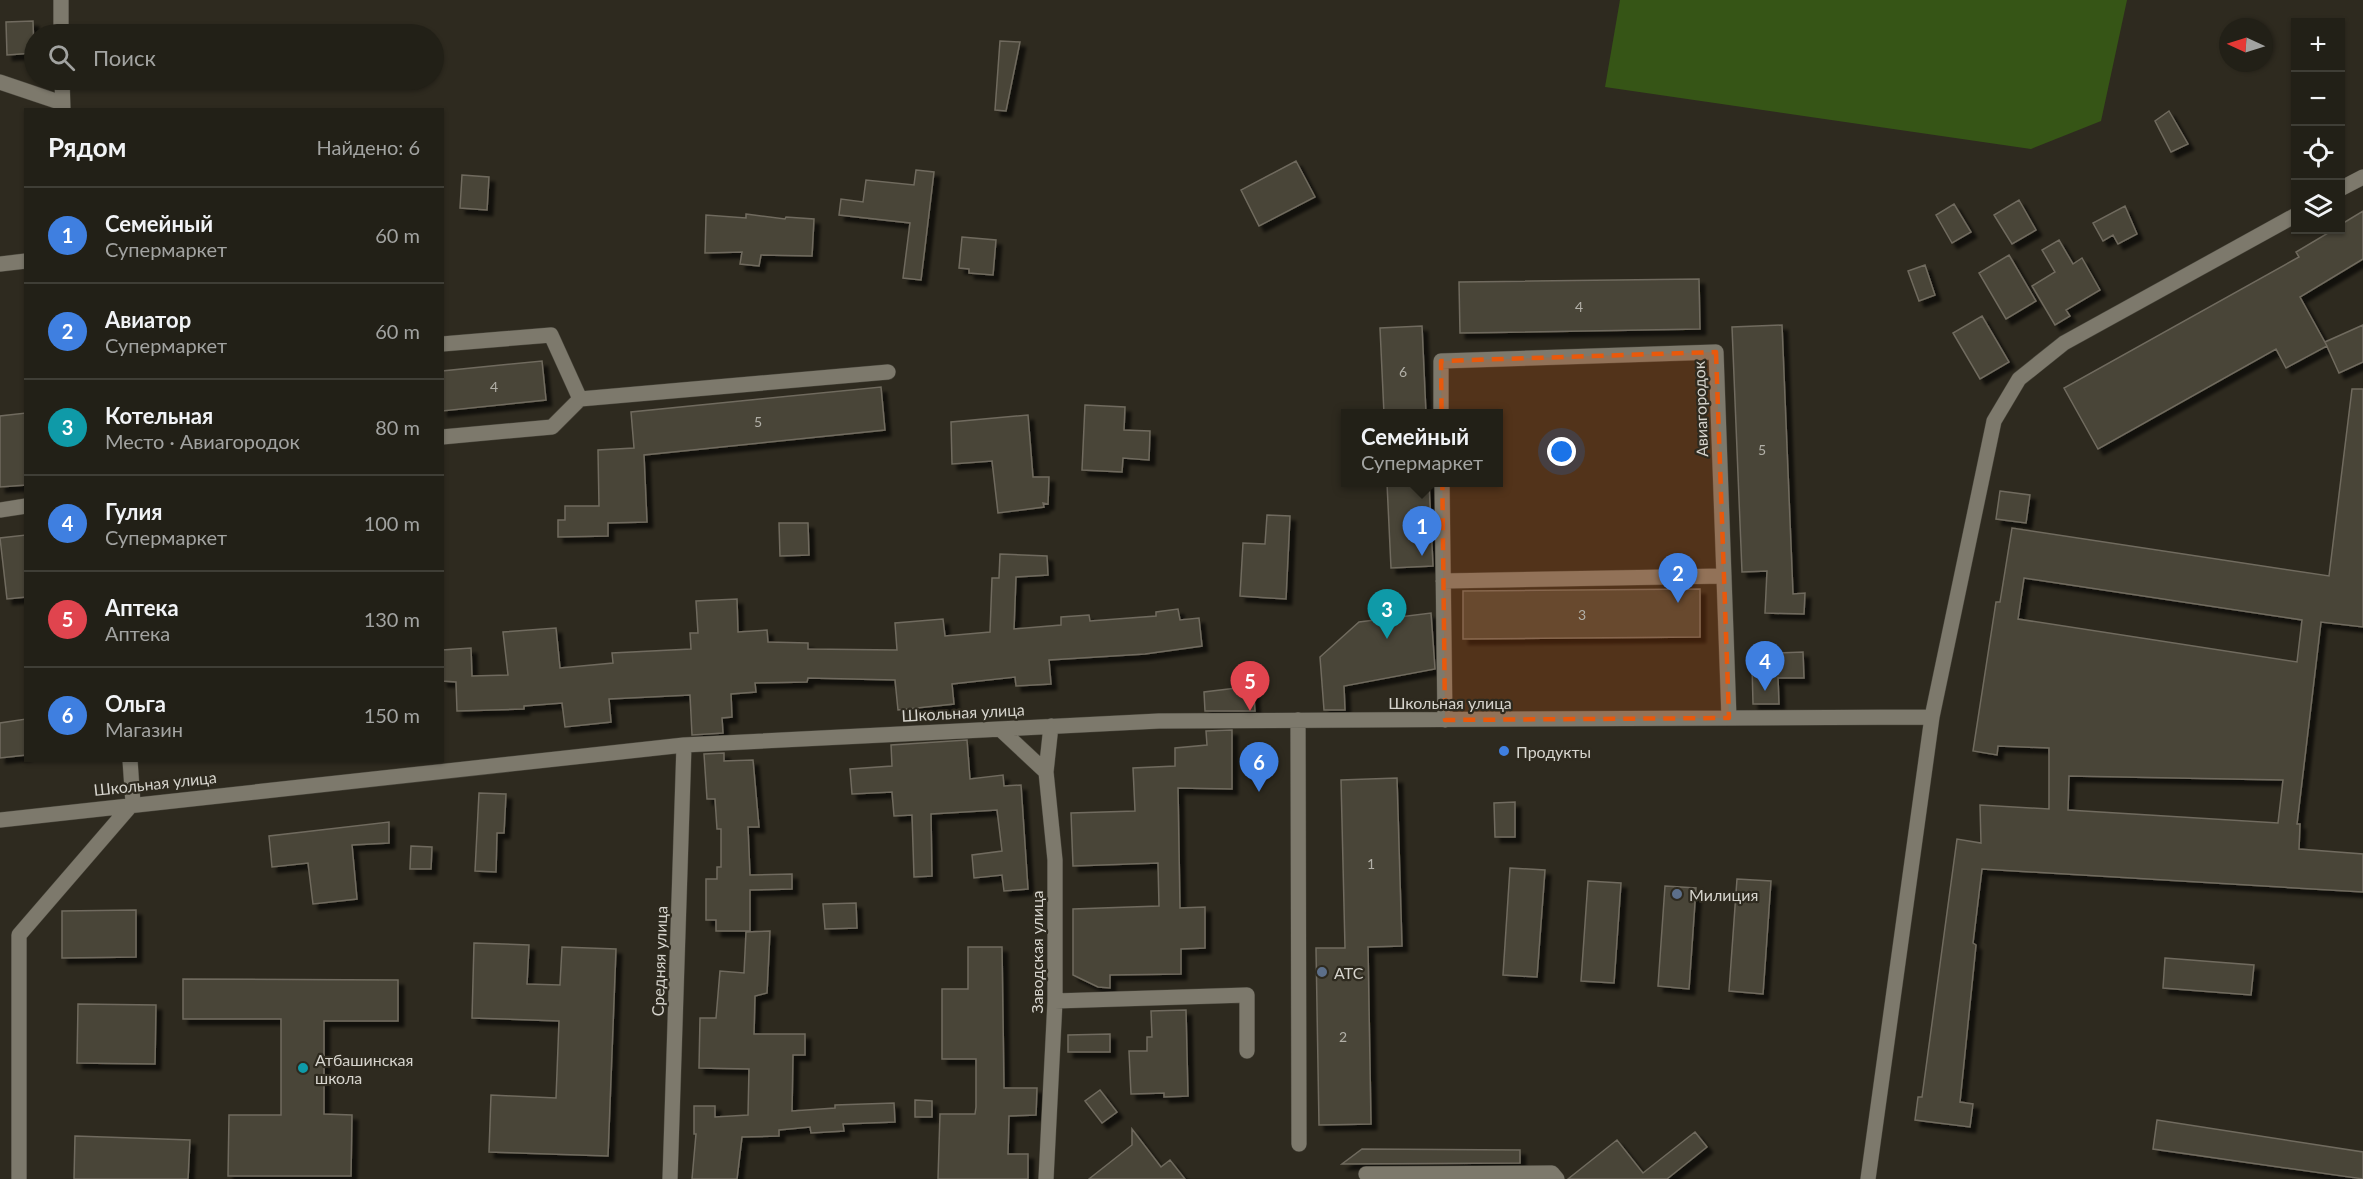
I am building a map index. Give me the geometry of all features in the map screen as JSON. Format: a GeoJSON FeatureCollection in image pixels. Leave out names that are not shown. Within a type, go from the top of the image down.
{"type":"FeatureCollection","features":[{"type":"Feature","properties":{"kind":"street"},"geometry":{"type":"LineString","coordinates":[[61,0],[61,24]]}},
{"type":"Feature","properties":{"kind":"street"},"geometry":{"type":"LineString","coordinates":[[0,82],[62,106],[62,90]]}},
{"type":"Feature","properties":{"kind":"street"},"geometry":{"type":"LineString","coordinates":[[2345,186],[2363,177]]}},
{"type":"Feature","properties":{"kind":"street"},"geometry":{"type":"LineString","coordinates":[[1868,1179],[1932,717],[1994,421],[2019,379],[2064,343],[2291,216]]}},
{"type":"Feature","properties":{"kind":"street"},"geometry":{"type":"LineString","coordinates":[[0,264],[24,261]]}},
{"type":"Feature","properties":{"kind":"street"},"geometry":{"type":"LineString","coordinates":[[444,344],[551,335],[580,399]]}},
{"type":"Feature","properties":{"kind":"street","name":"Авиагородок"},"geometry":{"type":"LineString","coordinates":[[1441,409],[1441,361],[1716,352],[1729,718]]}},
{"type":"Feature","properties":{"kind":"street"},"geometry":{"type":"LineString","coordinates":[[444,437],[552,427],[580,399],[888,372]]}},
{"type":"Feature","properties":{"kind":"street"},"geometry":{"type":"LineString","coordinates":[[1442,487],[1445,720]]}},
{"type":"Feature","properties":{"kind":"street"},"geometry":{"type":"LineString","coordinates":[[0,510],[24,506]]}},
{"type":"Feature","properties":{"kind":"street"},"geometry":{"type":"LineString","coordinates":[[1443,581],[1724,576]]}},
{"type":"Feature","properties":{"kind":"street","name":"Школьная улица"},"geometry":{"type":"LineString","coordinates":[[0,820],[133,803],[684,745],[1159,721],[1932,717]]}},
{"type":"Feature","properties":{"kind":"street"},"geometry":{"type":"LineString","coordinates":[[1298,720],[1299,1144]]}},
{"type":"Feature","properties":{"kind":"street","name":"Заводская улица"},"geometry":{"type":"LineString","coordinates":[[1046,1179],[1055,1001],[1055,860],[1046,772],[1052,726]]}},
{"type":"Feature","properties":{"kind":"street"},"geometry":{"type":"LineString","coordinates":[[1000,729],[1046,772]]}},
{"type":"Feature","properties":{"kind":"street","name":"Средняя улица"},"geometry":{"type":"LineString","coordinates":[[670,1179],[684,745]]}},
{"type":"Feature","properties":{"kind":"street"},"geometry":{"type":"LineString","coordinates":[[19,1179],[19,935],[133,803],[129,762]]}},
{"type":"Feature","properties":{"kind":"street"},"geometry":{"type":"LineString","coordinates":[[1055,1001],[1247,995],[1247,1051]]}},
{"type":"Feature","properties":{"kind":"street"},"geometry":{"type":"LineString","coordinates":[[1366,1174],[1385,1176],[1552,1173],[1557,1179]]}},
{"type":"Feature","properties":{"kind":"highlighted area"},"geometry":{"type":"Polygon","coordinates":[[[1716,352],[1729,718],[1445,720],[1441,361],[1716,352]]]}},
{"type":"Feature","properties":{"kind":"green space"},"geometry":{"type":"Polygon","coordinates":[[[1620,0],[2127,0],[2101,121],[2031,149],[1605,87],[1620,0]]]}},
{"type":"Feature","properties":{"kind":"building"},"geometry":{"type":"Polygon","coordinates":[[[33,21],[33,24],[24,24],[24,54],[7,55],[6,22],[33,21]]]}},
{"type":"Feature","properties":{"kind":"building"},"geometry":{"type":"Polygon","coordinates":[[[1000,41],[1020,42],[1006,111],[995,110],[1000,41]]]}},
{"type":"Feature","properties":{"kind":"building"},"geometry":{"type":"Polygon","coordinates":[[[2169,111],[2188,144],[2171,152],[2155,121],[2169,111]]]}},
{"type":"Feature","properties":{"kind":"building"},"geometry":{"type":"Polygon","coordinates":[[[1296,161],[1315,197],[1259,226],[1241,190],[1296,161]]]}},
{"type":"Feature","properties":{"kind":"building"},"geometry":{"type":"Polygon","coordinates":[[[916,170],[934,172],[921,280],[903,278],[910,223],[839,215],[841,199],[863,202],[866,180],[914,185],[916,170]]]}},
{"type":"Feature","properties":{"kind":"building"},"geometry":{"type":"Polygon","coordinates":[[[462,175],[489,177],[487,210],[460,208],[462,175]]]}},
{"type":"Feature","properties":{"kind":"building"},"geometry":{"type":"Polygon","coordinates":[[[2019,200],[2036,230],[2012,244],[1994,215],[2019,200]]]}},
{"type":"Feature","properties":{"kind":"building"},"geometry":{"type":"Polygon","coordinates":[[[1954,204],[1971,232],[1952,243],[1936,215],[1954,204]]]}},
{"type":"Feature","properties":{"kind":"building"},"geometry":{"type":"Polygon","coordinates":[[[2125,206],[2137,234],[2118,244],[2113,235],[2103,241],[2093,223],[2125,206]]]}},
{"type":"Feature","properties":{"kind":"building"},"geometry":{"type":"Polygon","coordinates":[[[2363,211],[2363,259],[2300,297],[2327,346],[2286,368],[2276,349],[2098,449],[2064,388],[2299,257],[2296,252],[2326,234],[2345,234],[2345,222],[2363,211]]]}},
{"type":"Feature","properties":{"kind":"building"},"geometry":{"type":"Polygon","coordinates":[[[746,214],[785,219],[786,217],[814,219],[812,256],[761,255],[759,266],[740,264],[742,252],[705,253],[706,215],[746,218],[746,214]]]}},
{"type":"Feature","properties":{"kind":"building"},"geometry":{"type":"Polygon","coordinates":[[[962,237],[996,240],[993,275],[969,273],[969,269],[959,268],[962,237]]]}},
{"type":"Feature","properties":{"kind":"building"},"geometry":{"type":"Polygon","coordinates":[[[2059,240],[2073,264],[2082,258],[2100,290],[2066,310],[2070,316],[2055,325],[2032,286],[2055,272],[2042,250],[2059,240]]]}},
{"type":"Feature","properties":{"kind":"building"},"geometry":{"type":"Polygon","coordinates":[[[2009,255],[2036,301],[2006,319],[1979,273],[2009,255]]]}},
{"type":"Feature","properties":{"kind":"building"},"geometry":{"type":"Polygon","coordinates":[[[1925,265],[1935,295],[1919,301],[1908,271],[1925,265]]]}},
{"type":"Feature","properties":{"kind":"building"},"geometry":{"type":"Polygon","coordinates":[[[1699,279],[1700,329],[1460,333],[1459,282],[1699,279]]]}},
{"type":"Feature","properties":{"kind":"building"},"geometry":{"type":"Polygon","coordinates":[[[1982,316],[2009,362],[1980,379],[1953,333],[1982,316]]]}},
{"type":"Feature","properties":{"kind":"building"},"geometry":{"type":"Polygon","coordinates":[[[1782,325],[1793,594],[1805,593],[1804,614],[1765,613],[1767,571],[1742,572],[1732,327],[1782,325]]]}},
{"type":"Feature","properties":{"kind":"building"},"geometry":{"type":"Polygon","coordinates":[[[2363,325],[2363,362],[2339,373],[2325,342],[2363,325]]]}},
{"type":"Feature","properties":{"kind":"building"},"geometry":{"type":"Polygon","coordinates":[[[1422,326],[1426,409],[1384,409],[1380,328],[1422,326]]]}},
{"type":"Feature","properties":{"kind":"building"},"geometry":{"type":"Polygon","coordinates":[[[542,361],[546,400],[444,411],[444,371],[542,361]]]}},
{"type":"Feature","properties":{"kind":"building"},"geometry":{"type":"Polygon","coordinates":[[[881,387],[885,430],[644,455],[647,522],[608,523],[608,536],[558,537],[558,520],[565,520],[565,506],[599,506],[598,450],[634,448],[631,412],[881,387]]]}},
{"type":"Feature","properties":{"kind":"building"},"geometry":{"type":"Polygon","coordinates":[[[2352,389],[2363,389],[2363,627],[2321,622],[2297,824],[2300,824],[2299,849],[2363,854],[2363,892],[1982,869],[1973,943],[1976,945],[1960,1102],[1973,1104],[1970,1127],[1915,1120],[1918,1097],[1922,1097],[1957,839],[1981,843],[1980,805],[2049,809],[2049,748],[1998,746],[1997,755],[1973,751],[1996,602],[2000,602],[2012,528],[2329,576],[2352,389]],[[2024,578],[2018,619],[2297,662],[2302,620],[2024,578]],[[2069,776],[2068,810],[2278,823],[2283,780],[2069,776]]]}},
{"type":"Feature","properties":{"kind":"building"},"geometry":{"type":"Polygon","coordinates":[[[1085,405],[1125,407],[1124,430],[1150,431],[1149,460],[1123,458],[1122,472],[1082,470],[1085,405]]]}},
{"type":"Feature","properties":{"kind":"building"},"geometry":{"type":"Polygon","coordinates":[[[24,413],[24,485],[0,487],[0,416],[24,413]]]}},
{"type":"Feature","properties":{"kind":"building"},"geometry":{"type":"Polygon","coordinates":[[[1028,415],[1033,477],[1049,477],[1048,504],[1043,503],[1044,507],[998,513],[992,461],[952,464],[951,422],[1028,415]]]}},
{"type":"Feature","properties":{"kind":"building"},"geometry":{"type":"Polygon","coordinates":[[[1387,487],[1429,487],[1433,566],[1391,568],[1387,487]]]}},
{"type":"Feature","properties":{"kind":"building"},"geometry":{"type":"Polygon","coordinates":[[[2000,491],[2030,495],[2026,523],[1996,519],[2000,491]]]}},
{"type":"Feature","properties":{"kind":"building"},"geometry":{"type":"Polygon","coordinates":[[[1267,515],[1290,516],[1286,599],[1240,596],[1243,543],[1265,544],[1267,515]]]}},
{"type":"Feature","properties":{"kind":"building"},"geometry":{"type":"Polygon","coordinates":[[[779,523],[808,523],[809,555],[780,556],[779,523]]]}},
{"type":"Feature","properties":{"kind":"building"},"geometry":{"type":"Polygon","coordinates":[[[24,535],[24,597],[7,599],[0,538],[24,535]]]}},
{"type":"Feature","properties":{"kind":"building"},"geometry":{"type":"Polygon","coordinates":[[[1000,554],[1047,556],[1048,575],[1016,577],[1014,629],[1061,625],[1061,617],[1089,615],[1090,621],[1156,616],[1156,612],[1178,609],[1180,620],[1199,618],[1202,646],[1145,654],[1049,660],[1051,684],[1016,686],[1015,677],[952,684],[954,704],[898,710],[895,680],[808,678],[807,682],[755,683],[756,692],[731,694],[732,717],[722,718],[723,733],[692,735],[690,695],[609,699],[611,722],[565,727],[562,703],[524,706],[524,709],[457,711],[456,682],[444,681],[444,650],[471,648],[472,676],[508,675],[503,632],[556,628],[560,668],[613,663],[612,653],[691,649],[690,633],[698,633],[696,601],[737,599],[738,632],[767,630],[768,642],[808,643],[808,649],[897,650],[895,623],[943,619],[945,636],[990,632],[992,578],[999,578],[1000,554]]]}},
{"type":"Feature","properties":{"kind":"building"},"geometry":{"type":"Polygon","coordinates":[[[1700,589],[1700,637],[1463,639],[1463,591],[1700,589]]]}},
{"type":"Feature","properties":{"kind":"building"},"geometry":{"type":"Polygon","coordinates":[[[1431,613],[1435,669],[1344,686],[1345,710],[1324,710],[1320,657],[1359,622],[1431,613]]]}},
{"type":"Feature","properties":{"kind":"building"},"geometry":{"type":"Polygon","coordinates":[[[1803,652],[1804,678],[1778,678],[1779,704],[1753,704],[1752,664],[1778,664],[1778,653],[1803,652]]]}},
{"type":"Feature","properties":{"kind":"building"},"geometry":{"type":"Polygon","coordinates":[[[1253,686],[1255,711],[1205,711],[1204,692],[1253,686]]]}},
{"type":"Feature","properties":{"kind":"building"},"geometry":{"type":"Polygon","coordinates":[[[24,719],[24,755],[0,758],[0,723],[24,719]]]}},
{"type":"Feature","properties":{"kind":"building"},"geometry":{"type":"Polygon","coordinates":[[[1232,730],[1232,789],[1178,788],[1180,908],[1205,907],[1205,948],[1181,949],[1181,974],[1110,975],[1110,988],[1098,987],[1073,975],[1073,909],[1159,906],[1158,863],[1073,866],[1071,813],[1135,811],[1133,768],[1175,766],[1175,748],[1207,745],[1206,731],[1232,730]]]}},
{"type":"Feature","properties":{"kind":"building"},"geometry":{"type":"Polygon","coordinates":[[[967,740],[970,779],[1003,775],[1004,786],[1021,785],[1028,889],[1004,891],[1002,875],[974,878],[972,855],[1002,851],[997,810],[931,814],[932,876],[914,877],[912,815],[894,816],[892,792],[852,794],[850,769],[892,766],[891,745],[967,740]]]}},
{"type":"Feature","properties":{"kind":"building"},"geometry":{"type":"Polygon","coordinates":[[[724,753],[724,761],[753,760],[759,827],[748,827],[750,875],[792,874],[792,889],[750,890],[750,931],[716,931],[716,920],[706,920],[706,879],[717,879],[717,867],[721,867],[721,829],[717,829],[715,799],[707,799],[704,754],[724,753]]]}},
{"type":"Feature","properties":{"kind":"building"},"geometry":{"type":"Polygon","coordinates":[[[1397,778],[1402,946],[1368,947],[1371,1124],[1319,1125],[1316,948],[1345,948],[1341,780],[1397,778]]]}},
{"type":"Feature","properties":{"kind":"building"},"geometry":{"type":"Polygon","coordinates":[[[479,793],[506,794],[504,833],[497,833],[496,872],[475,871],[479,793]]]}},
{"type":"Feature","properties":{"kind":"building"},"geometry":{"type":"Polygon","coordinates":[[[1515,802],[1515,837],[1495,837],[1494,803],[1515,802]]]}},
{"type":"Feature","properties":{"kind":"building"},"geometry":{"type":"Polygon","coordinates":[[[389,822],[389,843],[352,845],[357,899],[313,904],[308,863],[272,867],[269,836],[389,822]]]}},
{"type":"Feature","properties":{"kind":"building"},"geometry":{"type":"Polygon","coordinates":[[[411,846],[432,847],[431,869],[410,869],[411,846]]]}},
{"type":"Feature","properties":{"kind":"building"},"geometry":{"type":"Polygon","coordinates":[[[1510,868],[1545,870],[1537,977],[1503,975],[1510,868]]]}},
{"type":"Feature","properties":{"kind":"building"},"geometry":{"type":"Polygon","coordinates":[[[1737,879],[1771,881],[1763,994],[1729,991],[1737,879]]]}},
{"type":"Feature","properties":{"kind":"building"},"geometry":{"type":"Polygon","coordinates":[[[1588,881],[1621,883],[1614,983],[1581,981],[1588,881]]]}},
{"type":"Feature","properties":{"kind":"building"},"geometry":{"type":"Polygon","coordinates":[[[1665,886],[1696,888],[1689,989],[1658,986],[1665,886]]]}},
{"type":"Feature","properties":{"kind":"building"},"geometry":{"type":"Polygon","coordinates":[[[856,903],[857,928],[825,929],[823,904],[856,903]]]}},
{"type":"Feature","properties":{"kind":"building"},"geometry":{"type":"Polygon","coordinates":[[[136,910],[136,957],[62,958],[62,911],[136,910]]]}},
{"type":"Feature","properties":{"kind":"building"},"geometry":{"type":"Polygon","coordinates":[[[770,931],[767,993],[755,996],[754,1034],[805,1034],[805,1055],[793,1055],[792,1111],[835,1108],[835,1105],[894,1103],[895,1122],[843,1124],[844,1131],[811,1133],[810,1127],[779,1130],[779,1136],[742,1137],[737,1179],[692,1179],[696,1134],[694,1134],[694,1106],[715,1106],[715,1117],[748,1115],[749,1069],[699,1068],[700,1018],[716,1018],[720,971],[744,973],[746,932],[770,931]]]}},
{"type":"Feature","properties":{"kind":"building"},"geometry":{"type":"Polygon","coordinates":[[[474,943],[529,945],[527,984],[560,985],[562,947],[616,949],[608,1156],[489,1152],[491,1095],[556,1098],[559,1021],[472,1018],[474,943]]]}},
{"type":"Feature","properties":{"kind":"building"},"geometry":{"type":"Polygon","coordinates":[[[968,947],[1002,947],[1004,1088],[1037,1088],[1036,1115],[1009,1116],[1008,1154],[1028,1154],[1028,1179],[938,1179],[940,1114],[975,1114],[976,1107],[976,1059],[942,1059],[942,989],[968,989],[968,947]]]}},
{"type":"Feature","properties":{"kind":"building"},"geometry":{"type":"Polygon","coordinates":[[[2165,958],[2254,965],[2251,995],[2163,988],[2165,958]]]}},
{"type":"Feature","properties":{"kind":"building","name":"Атбашинская школа"},"geometry":{"type":"Polygon","coordinates":[[[183,979],[398,980],[398,1021],[324,1021],[324,1114],[352,1115],[351,1176],[228,1176],[229,1115],[281,1115],[281,1019],[183,1019],[183,979]]]}},
{"type":"Feature","properties":{"kind":"building"},"geometry":{"type":"Polygon","coordinates":[[[78,1004],[156,1005],[155,1064],[77,1063],[78,1004]]]}},
{"type":"Feature","properties":{"kind":"building"},"geometry":{"type":"Polygon","coordinates":[[[1186,1010],[1188,1096],[1164,1097],[1164,1093],[1131,1094],[1129,1051],[1147,1051],[1147,1037],[1152,1037],[1151,1011],[1186,1010]]]}},
{"type":"Feature","properties":{"kind":"building"},"geometry":{"type":"Polygon","coordinates":[[[1110,1034],[1110,1052],[1068,1052],[1068,1035],[1110,1034]]]}},
{"type":"Feature","properties":{"kind":"building"},"geometry":{"type":"Polygon","coordinates":[[[1100,1090],[1117,1112],[1102,1123],[1085,1101],[1100,1090]]]}},
{"type":"Feature","properties":{"kind":"building"},"geometry":{"type":"Polygon","coordinates":[[[915,1100],[932,1101],[932,1117],[915,1117],[915,1100]]]}},
{"type":"Feature","properties":{"kind":"building"},"geometry":{"type":"Polygon","coordinates":[[[2157,1120],[2363,1152],[2363,1179],[2153,1149],[2157,1120]]]}},
{"type":"Feature","properties":{"kind":"building"},"geometry":{"type":"Polygon","coordinates":[[[1132,1129],[1161,1167],[1170,1160],[1185,1179],[1089,1179],[1132,1145],[1132,1129]]]}},
{"type":"Feature","properties":{"kind":"building"},"geometry":{"type":"Polygon","coordinates":[[[1695,1132],[1707,1147],[1667,1179],[1568,1179],[1617,1140],[1643,1173],[1695,1132]]]}},
{"type":"Feature","properties":{"kind":"building"},"geometry":{"type":"Polygon","coordinates":[[[75,1136],[190,1140],[188,1179],[74,1179],[75,1136]]]}},
{"type":"Feature","properties":{"kind":"building"},"geometry":{"type":"Polygon","coordinates":[[[1362,1149],[1520,1150],[1520,1163],[1342,1164],[1362,1149]]]}},
{"type":"Feature","properties":{"kind":"place","name":"Семейный"},"geometry":{"type":"Point","coordinates":[1422,556]}},
{"type":"Feature","properties":{"kind":"place","name":"Авиатор"},"geometry":{"type":"Point","coordinates":[1678,603]}},
{"type":"Feature","properties":{"kind":"place","name":"Котельная"},"geometry":{"type":"Point","coordinates":[1387,639]}},
{"type":"Feature","properties":{"kind":"place","name":"Гулия"},"geometry":{"type":"Point","coordinates":[1765,691]}},
{"type":"Feature","properties":{"kind":"place","name":"Аптека"},"geometry":{"type":"Point","coordinates":[1250,711]}},
{"type":"Feature","properties":{"kind":"place","name":"Продукты"},"geometry":{"type":"Point","coordinates":[1504,751]}},
{"type":"Feature","properties":{"kind":"place","name":"Ольга"},"geometry":{"type":"Point","coordinates":[1259,792]}},
{"type":"Feature","properties":{"kind":"place","name":"Милиция"},"geometry":{"type":"Point","coordinates":[1677,894]}},
{"type":"Feature","properties":{"kind":"place","name":"АТС"},"geometry":{"type":"Point","coordinates":[1322,972]}},
{"type":"Feature","properties":{"kind":"place","name":"Атбашинская школа"},"geometry":{"type":"Point","coordinates":[303,1068]}}]}
